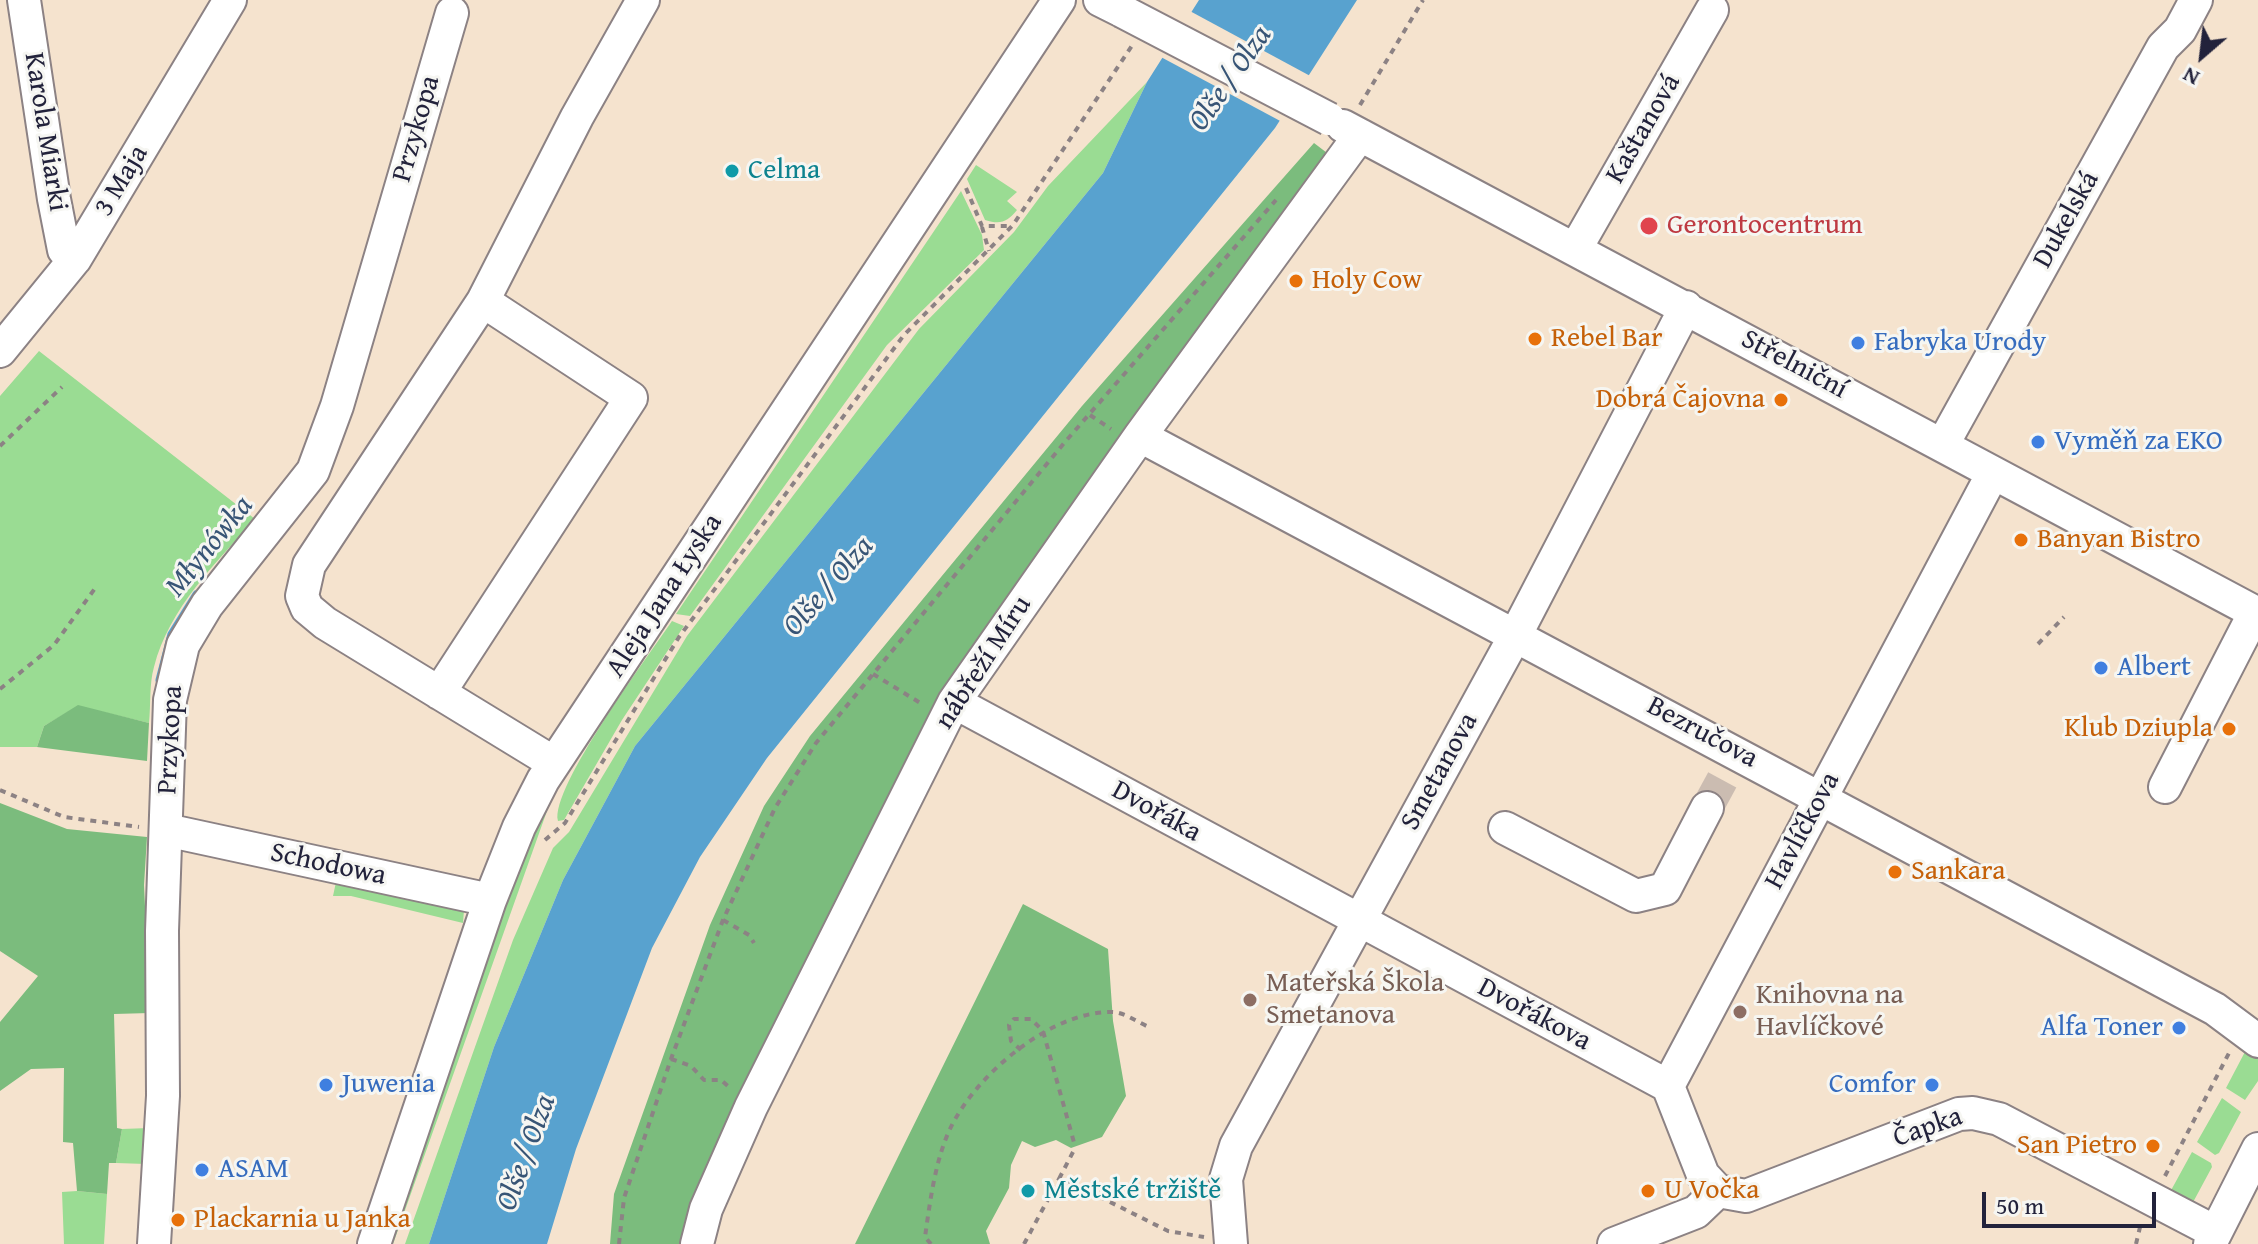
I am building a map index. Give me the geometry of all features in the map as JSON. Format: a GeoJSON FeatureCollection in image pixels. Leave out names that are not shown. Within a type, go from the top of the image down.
{"type":"FeatureCollection","features":[{"type":"Feature","properties":{"kind":"street","name":"Karola Miarki"},"geometry":{"type":"LineString","coordinates":[[24,0],[64,250],[75,259]]}},
{"type":"Feature","properties":{"kind":"street","name":"3 Maja"},"geometry":{"type":"LineString","coordinates":[[0,351],[75,259],[230,0]]}},
{"type":"Feature","properties":{"kind":"street"},"geometry":{"type":"LineString","coordinates":[[554,763],[325,623],[307,608],[302,596],[309,565],[483,301],[577,117],[643,0]]}},
{"type":"Feature","properties":{"kind":"street","name":"Aleja Jana Łyska"},"geometry":{"type":"LineString","coordinates":[[374,1244],[490,900],[519,827],[554,763],[1059,0]]}},
{"type":"Feature","properties":{"kind":"street","name":"Dukelská"},"geometry":{"type":"LineString","coordinates":[[1943,444],[2163,47],[2180,30],[2196,0]]}},
{"type":"Feature","properties":{"kind":"street","name":"Střelniční"},"geometry":{"type":"LineString","coordinates":[[1111,5],[1576,248],[2257,613]]}},
{"type":"Feature","properties":{"kind":"street","name":"Kaštanová"},"geometry":{"type":"LineString","coordinates":[[1576,248],[1712,10]]}},
{"type":"Feature","properties":{"kind":"street","name":"Przykopa"},"geometry":{"type":"LineString","coordinates":[[154,1244],[163,1096],[162,931],[157,829],[170,700],[183,645],[207,605],[313,471],[337,406],[452,13]]}},
{"type":"Feature","properties":{"kind":"street","name":"nábřeží Míru"},"geometry":{"type":"LineString","coordinates":[[697,1244],[706,1209],[751,1107],[949,710],[1140,436],[1345,127]]}},
{"type":"Feature","properties":{"kind":"street"},"geometry":{"type":"LineString","coordinates":[[439,693],[631,398],[483,301]]}},
{"type":"Feature","properties":{"kind":"street","name":"Smetanova"},"geometry":{"type":"LineString","coordinates":[[1231,1242],[1226,1179],[1236,1146],[1516,634],[1686,307]]}},
{"type":"Feature","properties":{"kind":"street","name":"Bezručova"},"geometry":{"type":"LineString","coordinates":[[1140,436],[1516,634],[1732,762],[1821,796],[2215,1009],[2250,1034]]}},
{"type":"Feature","properties":{"kind":"street","name":"Havlíčkova"},"geometry":{"type":"LineString","coordinates":[[1668,1086],[1993,473]]}},
{"type":"Feature","properties":{"kind":"street"},"geometry":{"type":"LineString","coordinates":[[2165,787],[2257,613]]}},
{"type":"Feature","properties":{"kind":"street","name":"Dvořáka"},"geometry":{"type":"LineString","coordinates":[[949,710],[1359,923]]}},
{"type":"Feature","properties":{"kind":"street"},"geometry":{"type":"LineString","coordinates":[[1505,828],[1636,896],[1665,889],[1707,808]]}},
{"type":"Feature","properties":{"kind":"street","name":"Schodowa"},"geometry":{"type":"LineString","coordinates":[[157,829],[490,900]]}},
{"type":"Feature","properties":{"kind":"street","name":"Dvořákova"},"geometry":{"type":"LineString","coordinates":[[1359,923],[1668,1086]]}},
{"type":"Feature","properties":{"kind":"street"},"geometry":{"type":"LineString","coordinates":[[1614,1244],[1696,1212],[1718,1191],[1703,1175],[1668,1086]]}},
{"type":"Feature","properties":{"kind":"street","name":"Čapka"},"geometry":{"type":"LineString","coordinates":[[1718,1191],[1746,1196],[1959,1114],[1973,1113],[1999,1119],[2153,1201],[2212,1238]]}},
{"type":"Feature","properties":{"kind":"street"},"geometry":{"type":"LineString","coordinates":[[2212,1238],[2258,1149]]}},
{"type":"Feature","properties":{"kind":"path"},"geometry":{"type":"LineString","coordinates":[[1345,127],[1423,0]]}},
{"type":"Feature","properties":{"kind":"path"},"geometry":{"type":"LineString","coordinates":[[545,840],[565,823],[689,620],[904,335],[1013,225],[1135,41]]}},
{"type":"Feature","properties":{"kind":"path"},"geometry":{"type":"LineString","coordinates":[[958,181],[966,188],[989,251]]}},
{"type":"Feature","properties":{"kind":"path"},"geometry":{"type":"LineString","coordinates":[[619,1244],[624,1198],[671,1059],[723,920],[775,808],[816,743],[1065,442],[1278,198]]}},
{"type":"Feature","properties":{"kind":"path"},"geometry":{"type":"LineString","coordinates":[[982,226],[999,229],[1013,225]]}},
{"type":"Feature","properties":{"kind":"path"},"geometry":{"type":"LineString","coordinates":[[0,446],[62,387]]}},
{"type":"Feature","properties":{"kind":"path"},"geometry":{"type":"LineString","coordinates":[[0,689],[54,645],[96,587]]}},
{"type":"Feature","properties":{"kind":"path"},"geometry":{"type":"LineString","coordinates":[[2038,644],[2064,617]]}},
{"type":"Feature","properties":{"kind":"path"},"geometry":{"type":"LineString","coordinates":[[873,674],[949,710]]}},
{"type":"Feature","properties":{"kind":"path"},"geometry":{"type":"LineString","coordinates":[[0,790],[64,817],[157,829]]}},
{"type":"Feature","properties":{"kind":"path"},"geometry":{"type":"LineString","coordinates":[[723,920],[749,935],[754,943]]}},
{"type":"Feature","properties":{"kind":"path"},"geometry":{"type":"LineString","coordinates":[[931,1244],[925,1237],[928,1214],[950,1129],[985,1081],[1043,1031],[1057,1023],[1116,1012],[1151,1028]]}},
{"type":"Feature","properties":{"kind":"path"},"geometry":{"type":"LineString","coordinates":[[1021,1050],[1008,1034],[1014,1019],[1031,1019],[1043,1031],[1074,1149],[1024,1244]]}},
{"type":"Feature","properties":{"kind":"path"},"geometry":{"type":"LineString","coordinates":[[2153,1201],[2250,1034]]}},
{"type":"Feature","properties":{"kind":"path"},"geometry":{"type":"LineString","coordinates":[[671,1059],[691,1066],[704,1080],[721,1080],[751,1107]]}},
{"type":"Feature","properties":{"kind":"path"},"geometry":{"type":"LineString","coordinates":[[1060,1177],[1168,1231],[1231,1242]]}},
{"type":"Feature","properties":{"kind":"green space"},"geometry":{"type":"Polygon","coordinates":[[[1147,82],[1103,173],[635,746],[563,880],[494,1047],[429,1244],[405,1244],[513,940],[553,848],[569,832],[687,636],[919,329],[1014,232],[1048,186],[1147,82]]]}},
{"type":"Feature","properties":{"kind":"green space"},"geometry":{"type":"Polygon","coordinates":[[[1314,143],[1335,159],[946,693],[799,975],[691,1214],[685,1244],[610,1244],[614,1194],[710,925],[764,806],[810,736],[1082,406],[1314,143]]]}},
{"type":"Feature","properties":{"kind":"green space"},"geometry":{"type":"Polygon","coordinates":[[[976,165],[1017,192],[1007,201],[1017,210],[1007,220],[985,220],[967,179],[976,165]]]}},
{"type":"Feature","properties":{"kind":"green space"},"geometry":{"type":"Polygon","coordinates":[[[961,191],[982,235],[984,250],[887,345],[690,616],[676,614],[961,191]]]}},
{"type":"Feature","properties":{"kind":"green space"},"geometry":{"type":"Polygon","coordinates":[[[39,351],[255,519],[196,587],[171,625],[152,674],[149,723],[78,706],[44,726],[37,747],[0,747],[0,396],[39,351]]]}},
{"type":"Feature","properties":{"kind":"green space"},"geometry":{"type":"Polygon","coordinates":[[[672,621],[684,626],[622,720],[564,820],[558,821],[560,804],[584,752],[672,621]]]}},
{"type":"Feature","properties":{"kind":"green space"},"geometry":{"type":"Polygon","coordinates":[[[78,705],[149,723],[147,761],[37,747],[44,726],[78,705]]]}},
{"type":"Feature","properties":{"kind":"green space"},"geometry":{"type":"Polygon","coordinates":[[[553,794],[393,1244],[385,1244],[517,869],[553,794]]]}},
{"type":"Feature","properties":{"kind":"green space"},"geometry":{"type":"Polygon","coordinates":[[[0,803],[67,829],[147,837],[144,885],[150,1013],[114,1014],[117,1128],[122,1129],[116,1163],[109,1163],[107,1194],[77,1191],[73,1143],[63,1142],[64,1068],[31,1069],[0,1091],[0,1022],[38,976],[0,951],[0,803]]]}},
{"type":"Feature","properties":{"kind":"green space"},"geometry":{"type":"Polygon","coordinates":[[[336,882],[464,910],[463,923],[351,896],[333,896],[336,882]]]}},
{"type":"Feature","properties":{"kind":"green space"},"geometry":{"type":"Polygon","coordinates":[[[1023,904],[1108,949],[1113,1021],[1126,1096],[1102,1137],[1071,1148],[1056,1140],[1035,1147],[1022,1141],[1011,1165],[1009,1188],[986,1231],[990,1244],[855,1244],[1023,904]]]}},
{"type":"Feature","properties":{"kind":"green space"},"geometry":{"type":"Polygon","coordinates":[[[2247,1048],[2258,1051],[2258,1081],[2245,1100],[2226,1088],[2247,1048]]]}},
{"type":"Feature","properties":{"kind":"green space"},"geometry":{"type":"Polygon","coordinates":[[[2222,1098],[2241,1112],[2215,1155],[2197,1142],[2222,1098]]]}},
{"type":"Feature","properties":{"kind":"green space"},"geometry":{"type":"Polygon","coordinates":[[[149,1128],[146,1164],[116,1163],[122,1129],[149,1128]]]}},
{"type":"Feature","properties":{"kind":"green space"},"geometry":{"type":"Polygon","coordinates":[[[2192,1152],[2211,1163],[2212,1167],[2191,1206],[2169,1194],[2192,1152]]]}},
{"type":"Feature","properties":{"kind":"green space"},"geometry":{"type":"Polygon","coordinates":[[[62,1192],[107,1194],[104,1244],[64,1244],[62,1192]]]}},
{"type":"Feature","properties":{"kind":"water","name":"Olše / Olza"},"geometry":{"type":"Polygon","coordinates":[[[1199,0],[1357,0],[1275,128],[767,758],[700,857],[652,948],[576,1149],[547,1244],[429,1244],[494,1047],[563,880],[635,746],[1103,173],[1147,82],[1199,0]]]}},
{"type":"Feature","properties":{"kind":"pier"},"geometry":{"type":"Polygon","coordinates":[[[1188,10],[1314,78],[1284,123],[1159,56],[1188,10]]]}},
{"type":"Feature","properties":{"kind":"waterway","name":"Młynówka"},"geometry":{"type":"LineString","coordinates":[[159,680],[171,634],[196,594]]}},
{"type":"Feature","properties":{"kind":"tunnel"},"geometry":{"type":"LineString","coordinates":[[1707,808],[1726,773]]}},
{"type":"Feature","properties":{"kind":"place","name":"Celma"},"geometry":{"type":"Point","coordinates":[732,171]}},
{"type":"Feature","properties":{"kind":"place","name":"Gerontocentrum"},"geometry":{"type":"Point","coordinates":[1649,226]}},
{"type":"Feature","properties":{"kind":"place","name":"Holy Cow"},"geometry":{"type":"Point","coordinates":[1296,281]}},
{"type":"Feature","properties":{"kind":"place","name":"Rebel Bar"},"geometry":{"type":"Point","coordinates":[1535,339]}},
{"type":"Feature","properties":{"kind":"place","name":"Fabryka Urody"},"geometry":{"type":"Point","coordinates":[1858,343]}},
{"type":"Feature","properties":{"kind":"place","name":"Dobrá Čajovna"},"geometry":{"type":"Point","coordinates":[1781,400]}},
{"type":"Feature","properties":{"kind":"place","name":"Vyměň za EKO"},"geometry":{"type":"Point","coordinates":[2038,442]}},
{"type":"Feature","properties":{"kind":"place","name":"Banyan Bistro"},"geometry":{"type":"Point","coordinates":[2021,540]}},
{"type":"Feature","properties":{"kind":"place","name":"Albert"},"geometry":{"type":"Point","coordinates":[2101,668]}},
{"type":"Feature","properties":{"kind":"place","name":"Klub Dziupla"},"geometry":{"type":"Point","coordinates":[2229,729]}},
{"type":"Feature","properties":{"kind":"place","name":"Sankara"},"geometry":{"type":"Point","coordinates":[1895,872]}},
{"type":"Feature","properties":{"kind":"place","name":"Mateřská Škola Smetanova"},"geometry":{"type":"Point","coordinates":[1250,1000]}},
{"type":"Feature","properties":{"kind":"place","name":"Knihovna na Havlíčkové"},"geometry":{"type":"Point","coordinates":[1740,1012]}},
{"type":"Feature","properties":{"kind":"place","name":"Alfa Toner"},"geometry":{"type":"Point","coordinates":[2179,1028]}},
{"type":"Feature","properties":{"kind":"place","name":"Juwenia"},"geometry":{"type":"Point","coordinates":[326,1085]}},
{"type":"Feature","properties":{"kind":"place","name":"Comfor"},"geometry":{"type":"Point","coordinates":[1932,1085]}},
{"type":"Feature","properties":{"kind":"place","name":"San Pietro"},"geometry":{"type":"Point","coordinates":[2153,1146]}},
{"type":"Feature","properties":{"kind":"place","name":"ASAM"},"geometry":{"type":"Point","coordinates":[202,1170]}},
{"type":"Feature","properties":{"kind":"place","name":"Městské tržiště"},"geometry":{"type":"Point","coordinates":[1028,1191]}},
{"type":"Feature","properties":{"kind":"place","name":"U Vočka"},"geometry":{"type":"Point","coordinates":[1648,1191]}},
{"type":"Feature","properties":{"kind":"place","name":"Plackarnia u Janka"},"geometry":{"type":"Point","coordinates":[178,1220]}}]}
